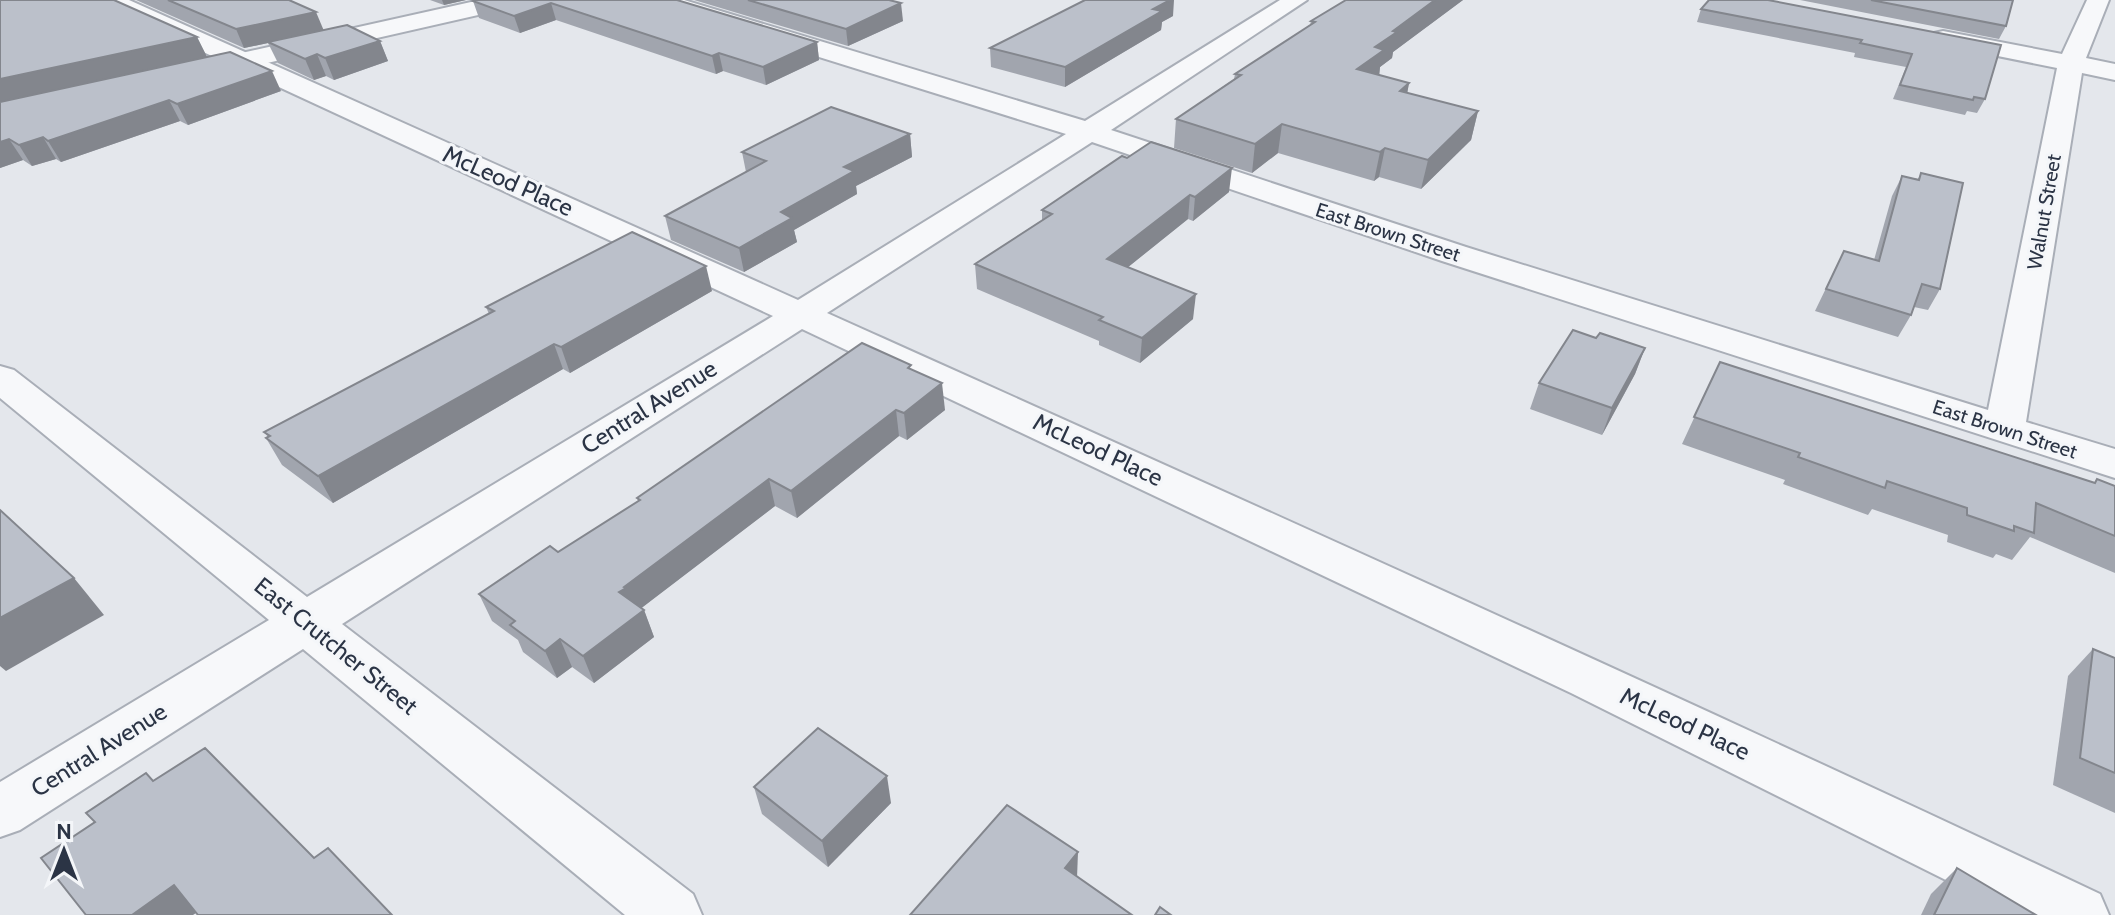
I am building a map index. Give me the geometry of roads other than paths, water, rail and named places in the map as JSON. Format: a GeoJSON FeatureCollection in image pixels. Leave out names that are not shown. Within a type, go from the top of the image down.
{"type":"FeatureCollection","features":[{"type":"Feature","properties":{"kind":"street","name":"McLeod Place"},"geometry":{"type":"LineString","coordinates":[[110,0],[1240,514],[1783,770],[2078,915]]}},
{"type":"Feature","properties":{"kind":"street"},"geometry":{"type":"LineString","coordinates":[[167,78],[513,0]]}},
{"type":"Feature","properties":{"kind":"street","name":"East Brown Street"},"geometry":{"type":"LineString","coordinates":[[660,0],[1090,132],[1469,259],[2115,464]]}},
{"type":"Feature","properties":{"kind":"street","name":"Central Avenue"},"geometry":{"type":"LineString","coordinates":[[0,812],[303,620],[801,314],[1296,0]]}},
{"type":"Feature","properties":{"kind":"street","name":"Walnut Street"},"geometry":{"type":"LineString","coordinates":[[2005,428],[2071,63],[2098,0]]}},
{"type":"Feature","properties":{"kind":"street"},"geometry":{"type":"LineString","coordinates":[[1918,33],[2115,72]]}},
{"type":"Feature","properties":{"kind":"street","name":"East Crutcher Street"},"geometry":{"type":"LineString","coordinates":[[0,378],[671,915]]}}]}
